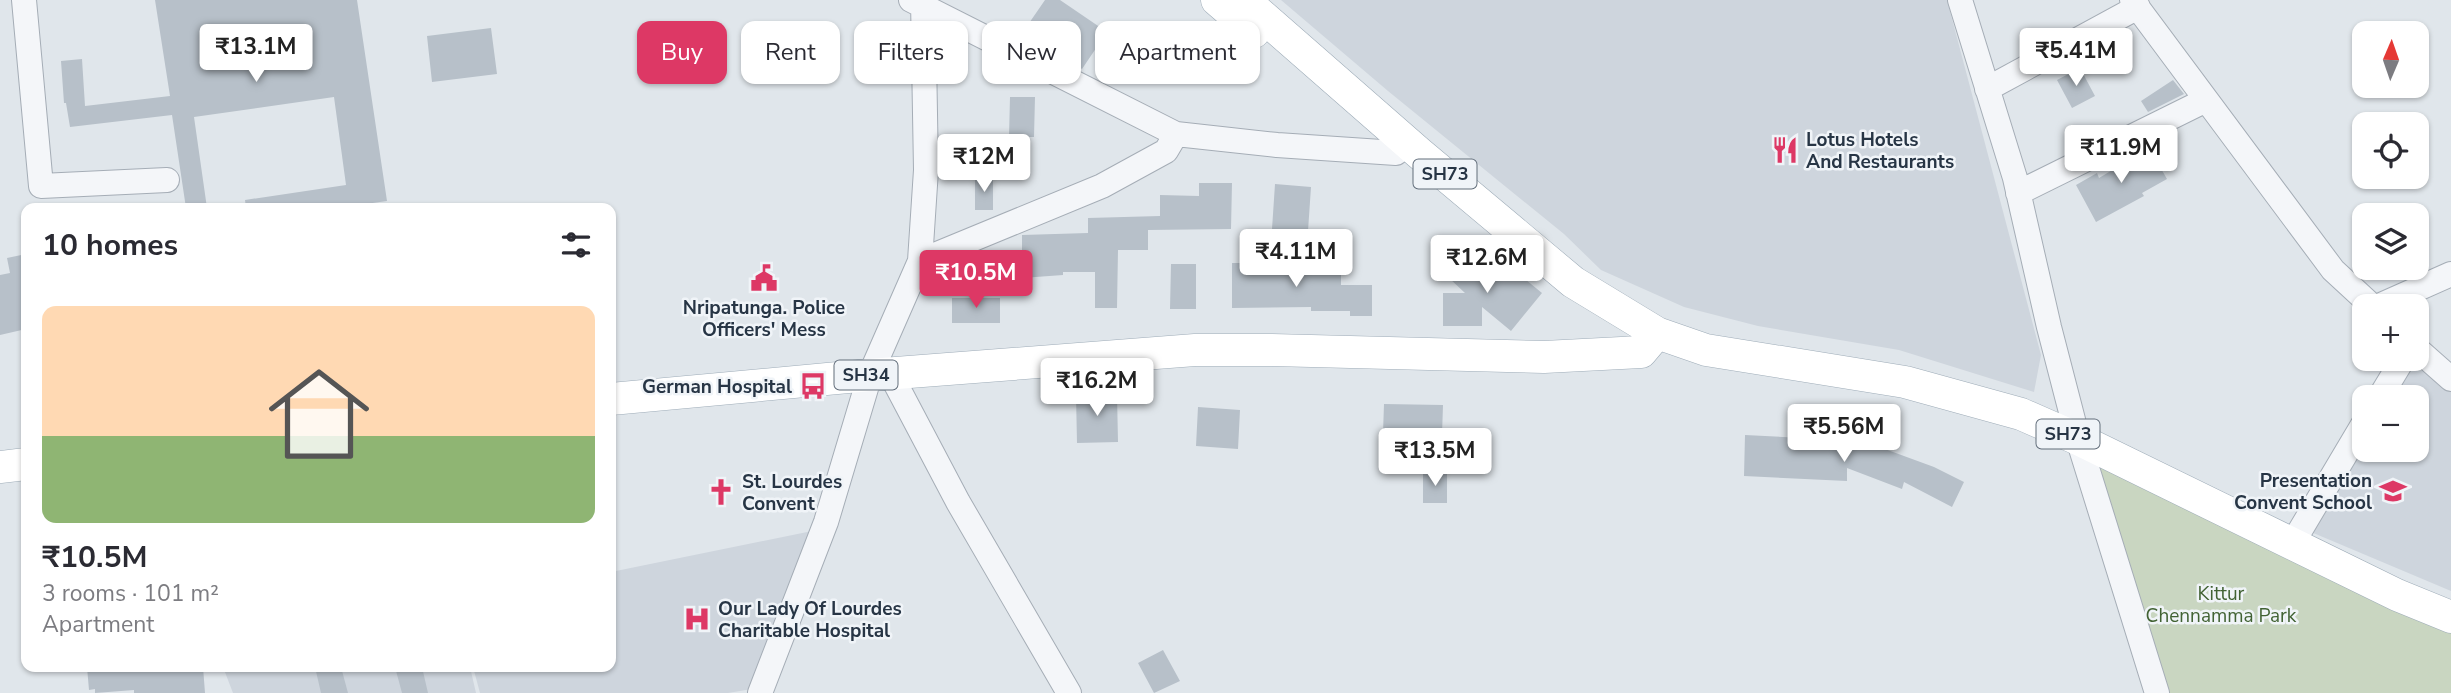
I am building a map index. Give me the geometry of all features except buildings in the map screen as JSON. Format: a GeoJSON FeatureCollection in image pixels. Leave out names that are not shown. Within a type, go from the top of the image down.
{"type":"FeatureCollection","features":[{"type":"Feature","properties":{"kind":"main road"},"geometry":{"type":"LineString","coordinates":[[1217,0],[1529,269],[1649,343]]}},
{"type":"Feature","properties":{"kind":"main road","name":"SH73"},"geometry":{"type":"LineString","coordinates":[[1244,0],[1419,153],[1649,343],[1905,382],[2021,414],[2078,439],[2397,595],[2451,617]]}},
{"type":"Feature","properties":{"kind":"main road","name":"SH34"},"geometry":{"type":"LineString","coordinates":[[616,399],[880,374],[1195,350],[1544,357],[1649,343]]}},
{"type":"Feature","properties":{"kind":"street"},"geometry":{"type":"LineString","coordinates":[[24,0],[41,186],[167,180]]}},
{"type":"Feature","properties":{"kind":"street"},"geometry":{"type":"LineString","coordinates":[[1960,0],[2018,193],[2078,439],[2157,693]]}},
{"type":"Feature","properties":{"kind":"street"},"geometry":{"type":"LineString","coordinates":[[760,693],[826,522],[920,261],[926,170],[919,2],[1176,134],[1277,145],[1396,153]]}},
{"type":"Feature","properties":{"kind":"street"},"geometry":{"type":"LineString","coordinates":[[1987,89],[2135,4],[2333,270],[2359,294]]}},
{"type":"Feature","properties":{"kind":"street"},"geometry":{"type":"LineString","coordinates":[[2018,193],[2206,100]]}},
{"type":"Feature","properties":{"kind":"street"},"geometry":{"type":"LineString","coordinates":[[920,261],[1102,186],[1166,151],[1176,134]]}},
{"type":"Feature","properties":{"kind":"street"},"geometry":{"type":"LineString","coordinates":[[2406,294],[2451,274]]}},
{"type":"Feature","properties":{"kind":"street"},"geometry":{"type":"LineString","coordinates":[[2429,360],[2451,379]]}},
{"type":"Feature","properties":{"kind":"street"},"geometry":{"type":"LineString","coordinates":[[880,374],[1069,693]]}},
{"type":"Feature","properties":{"kind":"street"},"geometry":{"type":"LineString","coordinates":[[2292,544],[2352,443]]}},
{"type":"Feature","properties":{"kind":"shaded area"},"geometry":{"type":"Polygon","coordinates":[[[1281,0],[1947,0],[2041,355],[2034,392],[1899,350],[1758,326],[1684,307],[1601,270],[1564,234],[1281,0]]]}},
{"type":"Feature","properties":{"kind":"shaded area","name":"Presentation Convent School"},"geometry":{"type":"Polygon","coordinates":[[[2408,371],[2423,371],[2451,392],[2451,591],[2311,532],[2352,459],[2352,462],[2429,462],[2429,385],[2394,385],[2400,375],[2408,371]]]}},
{"type":"Feature","properties":{"kind":"shaded area","name":"Our Lady Of Lourdes Charitable Hospital"},"geometry":{"type":"Polygon","coordinates":[[[817,530],[758,688],[728,693],[480,693],[474,672],[616,672],[616,571],[817,530]]]}},
{"type":"Feature","properties":{"kind":"shaded area"},"geometry":{"type":"Polygon","coordinates":[[[225,672],[471,672],[476,693],[233,693],[225,672]]]}},
{"type":"Feature","properties":{"kind":"green space","name":"Kittur Chennamma Park"},"geometry":{"type":"Polygon","coordinates":[[[2078,439],[2451,615],[2451,693],[2156,693],[2078,439]]]}},
{"type":"Feature","properties":{"kind":"place","name":"Lotus Hotels And Restaurants"},"geometry":{"type":"Point","coordinates":[1785,150]}},
{"type":"Feature","properties":{"kind":"place","name":"Nripatunga. Police Officers' Mess"},"geometry":{"type":"Point","coordinates":[764,278]}},
{"type":"Feature","properties":{"kind":"place","name":"German Hospital"},"geometry":{"type":"Point","coordinates":[813,386]}},
{"type":"Feature","properties":{"kind":"place","name":"Presentation Convent School"},"geometry":{"type":"Point","coordinates":[2393,491]}},
{"type":"Feature","properties":{"kind":"place","name":"St. Lourdes Convent"},"geometry":{"type":"Point","coordinates":[721,492]}},
{"type":"Feature","properties":{"kind":"place","name":"Our Lady Of Lourdes Charitable Hospital"},"geometry":{"type":"Point","coordinates":[697,619]}}]}
